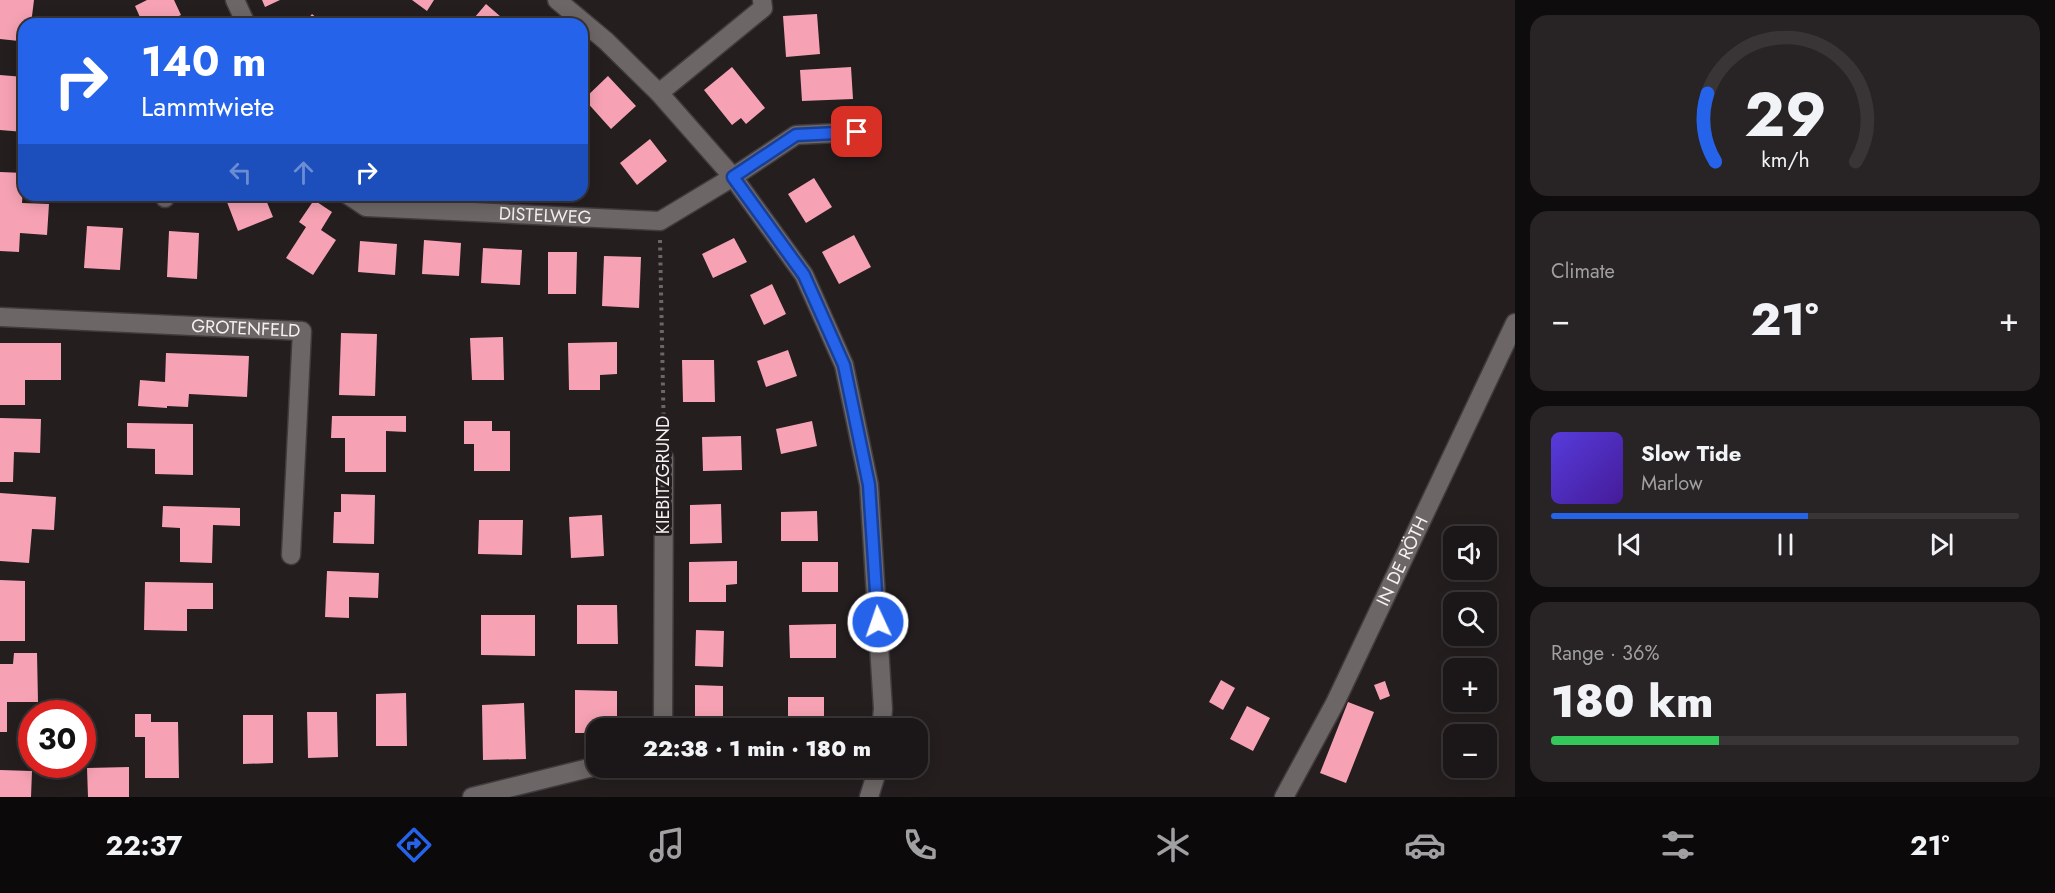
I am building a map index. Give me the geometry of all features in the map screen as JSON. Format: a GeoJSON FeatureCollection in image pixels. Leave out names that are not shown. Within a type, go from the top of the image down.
{"type":"FeatureCollection","features":[{"type":"Feature","properties":{"kind":"street"},"geometry":{"type":"LineString","coordinates":[[235,0],[243,18]]}},
{"type":"Feature","properties":{"kind":"street"},"geometry":{"type":"LineString","coordinates":[[557,0],[579,18]]}},
{"type":"Feature","properties":{"kind":"street"},"geometry":{"type":"LineString","coordinates":[[659,93],[763,8],[762,0]]}},
{"type":"Feature","properties":{"kind":"street"},"geometry":{"type":"LineString","coordinates":[[588,26],[659,93],[733,177],[804,275],[844,365],[869,485],[883,698],[882,718]]}},
{"type":"Feature","properties":{"kind":"street"},"geometry":{"type":"LineString","coordinates":[[660,221],[733,177],[796,135],[857,132]]}},
{"type":"Feature","properties":{"kind":"street","name":"DISTELWEG"},"geometry":{"type":"LineString","coordinates":[[357,201],[366,207],[660,221]]}},
{"type":"Feature","properties":{"kind":"street","name":"GROTENFELD"},"geometry":{"type":"LineString","coordinates":[[0,317],[302,331],[291,555]]}},
{"type":"Feature","properties":{"kind":"street","name":"IN DE RÖTH"},"geometry":{"type":"LineString","coordinates":[[1284,797],[1335,703],[1515,323]]}},
{"type":"Feature","properties":{"kind":"street","name":"KIEBITZGRUND"},"geometry":{"type":"LineString","coordinates":[[663,718],[664,458]]}},
{"type":"Feature","properties":{"kind":"street"},"geometry":{"type":"LineString","coordinates":[[472,797],[586,769]]}},
{"type":"Feature","properties":{"kind":"street"},"geometry":{"type":"LineString","coordinates":[[869,797],[873,778]]}},
{"type":"Feature","properties":{"kind":"path","name":"KIEBITZGRUND"},"geometry":{"type":"LineString","coordinates":[[660,221],[664,458]]}},
{"type":"Feature","properties":{"kind":"building"},"geometry":{"type":"Polygon","coordinates":[[[0,0],[34,0],[32,18],[18,18],[18,41],[0,39],[0,0]]]}},
{"type":"Feature","properties":{"kind":"building"},"geometry":{"type":"Polygon","coordinates":[[[147,0],[174,0],[181,15],[174,18],[140,18],[135,6],[147,0]]]}},
{"type":"Feature","properties":{"kind":"building"},"geometry":{"type":"Polygon","coordinates":[[[262,0],[280,0],[265,7],[262,0]]]}},
{"type":"Feature","properties":{"kind":"building"},"geometry":{"type":"Polygon","coordinates":[[[412,0],[434,0],[427,11],[412,0]]]}},
{"type":"Feature","properties":{"kind":"building"},"geometry":{"type":"Polygon","coordinates":[[[486,4],[502,18],[474,18],[486,4]]]}},
{"type":"Feature","properties":{"kind":"building"},"geometry":{"type":"Polygon","coordinates":[[[817,14],[820,54],[786,57],[783,16],[817,14]]]}},
{"type":"Feature","properties":{"kind":"building"},"geometry":{"type":"Polygon","coordinates":[[[732,67],[765,108],[746,124],[741,118],[732,125],[704,90],[732,67]]]}},
{"type":"Feature","properties":{"kind":"building"},"geometry":{"type":"Polygon","coordinates":[[[851,67],[853,99],[802,101],[800,70],[851,67]]]}},
{"type":"Feature","properties":{"kind":"building"},"geometry":{"type":"Polygon","coordinates":[[[0,75],[18,76],[18,132],[0,130],[0,75]]]}},
{"type":"Feature","properties":{"kind":"building"},"geometry":{"type":"Polygon","coordinates":[[[608,76],[636,106],[611,129],[588,103],[588,95],[608,76]]]}},
{"type":"Feature","properties":{"kind":"building"},"geometry":{"type":"Polygon","coordinates":[[[650,139],[667,161],[637,185],[620,163],[650,139]]]}},
{"type":"Feature","properties":{"kind":"building"},"geometry":{"type":"Polygon","coordinates":[[[0,172],[18,173],[18,201],[49,204],[47,235],[20,233],[19,252],[0,251],[0,172]]]}},
{"type":"Feature","properties":{"kind":"building"},"geometry":{"type":"Polygon","coordinates":[[[814,178],[832,207],[806,223],[788,194],[814,178]]]}},
{"type":"Feature","properties":{"kind":"building"},"geometry":{"type":"Polygon","coordinates":[[[266,201],[273,217],[238,231],[227,202],[266,201]]]}},
{"type":"Feature","properties":{"kind":"building"},"geometry":{"type":"Polygon","coordinates":[[[313,201],[332,212],[321,230],[336,240],[313,275],[286,258],[306,227],[299,222],[313,201]]]}},
{"type":"Feature","properties":{"kind":"building"},"geometry":{"type":"Polygon","coordinates":[[[87,226],[123,228],[120,270],[84,268],[87,226]]]}},
{"type":"Feature","properties":{"kind":"building"},"geometry":{"type":"Polygon","coordinates":[[[169,231],[199,233],[197,279],[167,277],[169,231]]]}},
{"type":"Feature","properties":{"kind":"building"},"geometry":{"type":"Polygon","coordinates":[[[854,235],[871,267],[839,284],[822,252],[854,235]]]}},
{"type":"Feature","properties":{"kind":"building"},"geometry":{"type":"Polygon","coordinates":[[[734,238],[747,262],[713,278],[702,254],[734,238]]]}},
{"type":"Feature","properties":{"kind":"building"},"geometry":{"type":"Polygon","coordinates":[[[424,240],[461,243],[459,276],[422,274],[424,240]]]}},
{"type":"Feature","properties":{"kind":"building"},"geometry":{"type":"Polygon","coordinates":[[[360,241],[397,244],[395,275],[358,272],[360,241]]]}},
{"type":"Feature","properties":{"kind":"building"},"geometry":{"type":"Polygon","coordinates":[[[483,248],[522,250],[520,285],[481,283],[483,248]]]}},
{"type":"Feature","properties":{"kind":"building"},"geometry":{"type":"Polygon","coordinates":[[[548,252],[577,252],[576,294],[548,294],[548,252]]]}},
{"type":"Feature","properties":{"kind":"building"},"geometry":{"type":"Polygon","coordinates":[[[604,256],[641,257],[639,308],[602,306],[604,256]]]}},
{"type":"Feature","properties":{"kind":"building"},"geometry":{"type":"Polygon","coordinates":[[[772,284],[786,314],[764,325],[750,295],[772,284]]]}},
{"type":"Feature","properties":{"kind":"building"},"geometry":{"type":"Polygon","coordinates":[[[341,333],[377,334],[375,396],[339,395],[341,333]]]}},
{"type":"Feature","properties":{"kind":"building"},"geometry":{"type":"Polygon","coordinates":[[[503,337],[504,380],[472,380],[470,338],[503,337]]]}},
{"type":"Feature","properties":{"kind":"building"},"geometry":{"type":"Polygon","coordinates":[[[617,342],[617,374],[600,375],[600,390],[569,390],[568,343],[617,342]]]}},
{"type":"Feature","properties":{"kind":"building"},"geometry":{"type":"Polygon","coordinates":[[[0,343],[61,343],[61,380],[25,380],[25,405],[0,405],[0,343]]]}},
{"type":"Feature","properties":{"kind":"building"},"geometry":{"type":"Polygon","coordinates":[[[788,350],[797,376],[766,387],[757,361],[788,350]]]}},
{"type":"Feature","properties":{"kind":"building"},"geometry":{"type":"Polygon","coordinates":[[[166,353],[249,356],[247,397],[189,394],[188,407],[138,406],[140,380],[165,382],[166,353]]]}},
{"type":"Feature","properties":{"kind":"building"},"geometry":{"type":"Polygon","coordinates":[[[682,360],[714,360],[715,402],[683,402],[682,360]]]}},
{"type":"Feature","properties":{"kind":"building"},"geometry":{"type":"Polygon","coordinates":[[[332,416],[406,416],[406,432],[386,431],[386,472],[345,472],[345,438],[331,438],[332,416]]]}},
{"type":"Feature","properties":{"kind":"building"},"geometry":{"type":"Polygon","coordinates":[[[0,418],[41,419],[40,453],[14,452],[13,482],[0,482],[0,418]]]}},
{"type":"Feature","properties":{"kind":"building"},"geometry":{"type":"Polygon","coordinates":[[[464,421],[492,421],[492,431],[510,431],[510,471],[474,471],[474,444],[464,444],[464,421]]]}},
{"type":"Feature","properties":{"kind":"building"},"geometry":{"type":"Polygon","coordinates":[[[812,421],[817,446],[781,454],[776,429],[812,421]]]}},
{"type":"Feature","properties":{"kind":"building"},"geometry":{"type":"Polygon","coordinates":[[[127,423],[193,424],[193,475],[155,474],[155,449],[127,448],[127,423]]]}},
{"type":"Feature","properties":{"kind":"building"},"geometry":{"type":"Polygon","coordinates":[[[741,436],[742,470],[703,471],[702,437],[741,436]]]}},
{"type":"Feature","properties":{"kind":"building"},"geometry":{"type":"Polygon","coordinates":[[[0,493],[56,497],[54,530],[32,529],[29,563],[0,561],[0,493]]]}},
{"type":"Feature","properties":{"kind":"building"},"geometry":{"type":"Polygon","coordinates":[[[341,494],[375,495],[374,544],[333,543],[334,512],[341,512],[341,494]]]}},
{"type":"Feature","properties":{"kind":"building"},"geometry":{"type":"Polygon","coordinates":[[[721,504],[722,543],[690,544],[690,505],[721,504]]]}},
{"type":"Feature","properties":{"kind":"building"},"geometry":{"type":"Polygon","coordinates":[[[163,506],[240,508],[240,526],[213,525],[212,563],[180,562],[180,528],[162,527],[163,506]]]}},
{"type":"Feature","properties":{"kind":"building"},"geometry":{"type":"Polygon","coordinates":[[[817,511],[818,541],[781,541],[781,512],[817,511]]]}},
{"type":"Feature","properties":{"kind":"building"},"geometry":{"type":"Polygon","coordinates":[[[602,515],[604,556],[571,558],[569,517],[602,515]]]}},
{"type":"Feature","properties":{"kind":"building"},"geometry":{"type":"Polygon","coordinates":[[[479,520],[523,520],[522,555],[478,554],[479,520]]]}},
{"type":"Feature","properties":{"kind":"building"},"geometry":{"type":"Polygon","coordinates":[[[737,561],[737,584],[726,585],[726,602],[689,602],[689,562],[737,561]]]}},
{"type":"Feature","properties":{"kind":"building"},"geometry":{"type":"Polygon","coordinates":[[[802,562],[838,562],[838,592],[802,592],[802,562]]]}},
{"type":"Feature","properties":{"kind":"building"},"geometry":{"type":"Polygon","coordinates":[[[327,571],[379,573],[378,598],[349,597],[349,618],[325,617],[327,571]]]}},
{"type":"Feature","properties":{"kind":"building"},"geometry":{"type":"Polygon","coordinates":[[[0,580],[25,581],[25,641],[0,641],[0,580]]]}},
{"type":"Feature","properties":{"kind":"building"},"geometry":{"type":"Polygon","coordinates":[[[145,582],[213,583],[213,609],[187,609],[187,631],[144,630],[145,582]]]}},
{"type":"Feature","properties":{"kind":"building"},"geometry":{"type":"Polygon","coordinates":[[[577,605],[617,605],[618,644],[577,644],[577,605]]]}},
{"type":"Feature","properties":{"kind":"building"},"geometry":{"type":"Polygon","coordinates":[[[481,615],[535,615],[535,656],[481,655],[481,615]]]}},
{"type":"Feature","properties":{"kind":"building"},"geometry":{"type":"Polygon","coordinates":[[[836,624],[836,658],[790,658],[789,625],[836,624]]]}},
{"type":"Feature","properties":{"kind":"building"},"geometry":{"type":"Polygon","coordinates":[[[696,630],[724,631],[723,667],[695,666],[696,630]]]}},
{"type":"Feature","properties":{"kind":"building"},"geometry":{"type":"Polygon","coordinates":[[[14,653],[37,653],[38,700],[7,702],[7,732],[0,732],[0,664],[13,664],[14,653]]]}},
{"type":"Feature","properties":{"kind":"building"},"geometry":{"type":"Polygon","coordinates":[[[1221,680],[1235,688],[1223,710],[1209,702],[1221,680]]]}},
{"type":"Feature","properties":{"kind":"building"},"geometry":{"type":"Polygon","coordinates":[[[1385,681],[1390,696],[1380,700],[1374,685],[1385,681]]]}},
{"type":"Feature","properties":{"kind":"building"},"geometry":{"type":"Polygon","coordinates":[[[695,685],[723,686],[723,718],[695,718],[695,685]]]}},
{"type":"Feature","properties":{"kind":"building"},"geometry":{"type":"Polygon","coordinates":[[[575,690],[617,691],[617,718],[586,718],[586,733],[575,733],[575,690]]]}},
{"type":"Feature","properties":{"kind":"building"},"geometry":{"type":"Polygon","coordinates":[[[406,693],[407,746],[376,746],[376,694],[406,693]]]}},
{"type":"Feature","properties":{"kind":"building"},"geometry":{"type":"Polygon","coordinates":[[[788,697],[824,697],[824,718],[788,718],[788,697]]]}},
{"type":"Feature","properties":{"kind":"building"},"geometry":{"type":"Polygon","coordinates":[[[1348,702],[1374,712],[1346,783],[1320,773],[1348,702]]]}},
{"type":"Feature","properties":{"kind":"building"},"geometry":{"type":"Polygon","coordinates":[[[524,703],[526,759],[483,760],[482,705],[524,703]]]}},
{"type":"Feature","properties":{"kind":"building"},"geometry":{"type":"Polygon","coordinates":[[[1247,706],[1270,718],[1253,751],[1230,739],[1247,706]]]}},
{"type":"Feature","properties":{"kind":"building"},"geometry":{"type":"Polygon","coordinates":[[[307,712],[337,712],[338,757],[308,758],[307,712]]]}},
{"type":"Feature","properties":{"kind":"building"},"geometry":{"type":"Polygon","coordinates":[[[135,714],[151,714],[151,722],[178,722],[179,778],[145,778],[145,737],[135,737],[135,714]]]}},
{"type":"Feature","properties":{"kind":"building"},"geometry":{"type":"Polygon","coordinates":[[[243,715],[273,715],[273,763],[243,764],[243,715]]]}},
{"type":"Feature","properties":{"kind":"building"},"geometry":{"type":"Polygon","coordinates":[[[129,767],[129,797],[88,797],[87,778],[96,778],[96,768],[129,767]]]}},
{"type":"Feature","properties":{"kind":"building"},"geometry":{"type":"Polygon","coordinates":[[[0,770],[18,771],[18,778],[32,778],[31,797],[0,797],[0,770]]]}},
{"type":"Feature","properties":{"kind":"route"},"geometry":{"type":"LineString","coordinates":[[857,132],[796,135],[733,177],[804,275],[844,365],[869,485],[878,622]]}}]}
